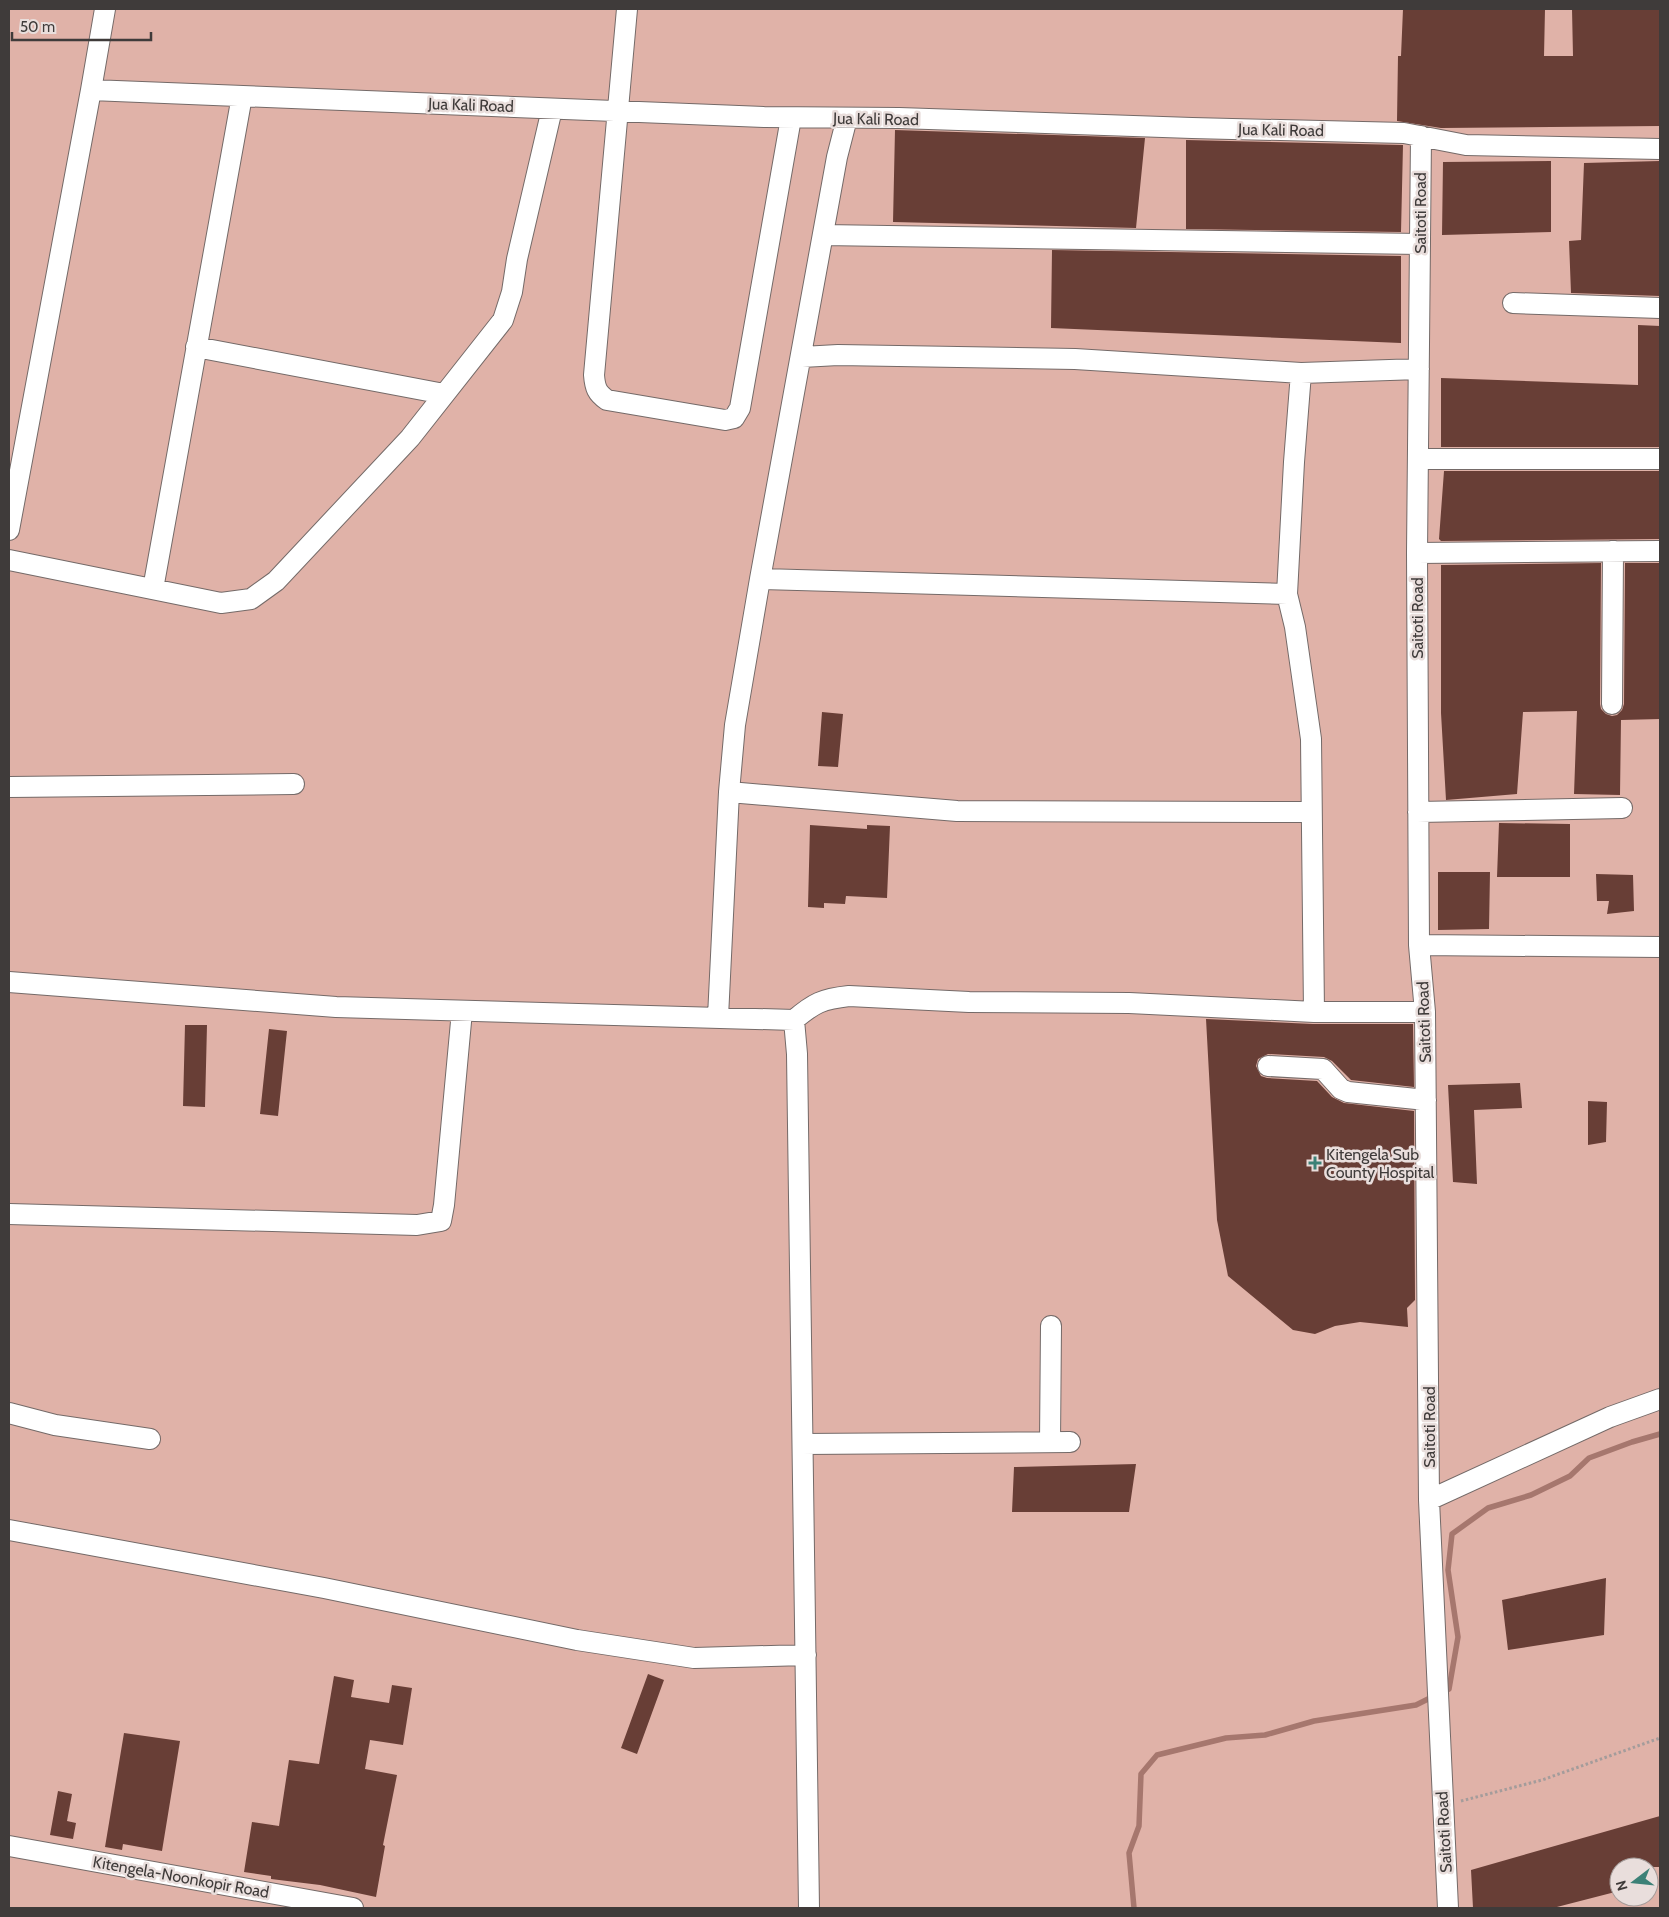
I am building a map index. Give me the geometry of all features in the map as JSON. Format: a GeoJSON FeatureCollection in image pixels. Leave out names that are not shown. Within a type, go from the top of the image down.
{"type":"FeatureCollection","features":[{"type":"Feature","properties":{"kind":"street"},"geometry":{"type":"LineString","coordinates":[[9,530],[91,90],[104,9]]}},
{"type":"Feature","properties":{"kind":"street"},"geometry":{"type":"LineString","coordinates":[[627,9],[594,375],[595,387],[599,395],[608,400],[725,420],[734,418],[740,408],[792,118]]}},
{"type":"Feature","properties":{"kind":"street","name":"Jua Kali Road"},"geometry":{"type":"LineString","coordinates":[[91,90],[792,118],[1398,133],[1466,145],[1660,149]]}},
{"type":"Feature","properties":{"kind":"street"},"geometry":{"type":"LineString","coordinates":[[152,589],[242,96]]}},
{"type":"Feature","properties":{"kind":"street"},"geometry":{"type":"LineString","coordinates":[[9,560],[221,603],[251,599],[276,581],[410,438],[503,320],[512,292],[517,259],[552,109]]}},
{"type":"Feature","properties":{"kind":"street"},"geometry":{"type":"LineString","coordinates":[[718,1017],[729,792],[735,725],[837,157],[847,118]]}},
{"type":"Feature","properties":{"kind":"street","name":"Saitoti Road"},"geometry":{"type":"LineString","coordinates":[[1421,136],[1417,553],[1419,945],[1425,1012],[1429,1500],[1448,1908]]}},
{"type":"Feature","properties":{"kind":"street"},"geometry":{"type":"LineString","coordinates":[[823,235],[1420,244]]}},
{"type":"Feature","properties":{"kind":"street"},"geometry":{"type":"LineString","coordinates":[[1513,303],[1660,308]]}},
{"type":"Feature","properties":{"kind":"street"},"geometry":{"type":"LineString","coordinates":[[196,347],[444,394]]}},
{"type":"Feature","properties":{"kind":"street"},"geometry":{"type":"LineString","coordinates":[[802,357],[838,355],[1075,359],[1301,373],[1418,369]]}},
{"type":"Feature","properties":{"kind":"street"},"geometry":{"type":"LineString","coordinates":[[1301,373],[1287,594],[1295,627],[1311,739],[1314,1012]]}},
{"type":"Feature","properties":{"kind":"street"},"geometry":{"type":"LineString","coordinates":[[1418,459],[1660,459]]}},
{"type":"Feature","properties":{"kind":"street"},"geometry":{"type":"LineString","coordinates":[[1612,704],[1613,551]]}},
{"type":"Feature","properties":{"kind":"street"},"geometry":{"type":"LineString","coordinates":[[1417,553],[1660,551]]}},
{"type":"Feature","properties":{"kind":"street"},"geometry":{"type":"LineString","coordinates":[[760,578],[1287,594]]}},
{"type":"Feature","properties":{"kind":"street"},"geometry":{"type":"LineString","coordinates":[[9,787],[294,784]]}},
{"type":"Feature","properties":{"kind":"street"},"geometry":{"type":"LineString","coordinates":[[729,792],[958,811],[1311,812]]}},
{"type":"Feature","properties":{"kind":"street"},"geometry":{"type":"LineString","coordinates":[[1418,812],[1622,808]]}},
{"type":"Feature","properties":{"kind":"street"},"geometry":{"type":"LineString","coordinates":[[1419,945],[1660,947]]}},
{"type":"Feature","properties":{"kind":"street"},"geometry":{"type":"LineString","coordinates":[[9,982],[336,1007],[794,1020],[810,1007],[829,998],[849,996],[969,1002],[1129,1003],[1314,1012],[1425,1012]]}},
{"type":"Feature","properties":{"kind":"street"},"geometry":{"type":"LineString","coordinates":[[9,1214],[417,1225],[441,1221],[462,1011]]}},
{"type":"Feature","properties":{"kind":"street"},"geometry":{"type":"LineString","coordinates":[[794,1020],[797,1054],[809,1908]]}},
{"type":"Feature","properties":{"kind":"street"},"geometry":{"type":"LineString","coordinates":[[1268,1066],[1324,1069],[1341,1089],[1348,1092],[1426,1100]]}},
{"type":"Feature","properties":{"kind":"street"},"geometry":{"type":"LineString","coordinates":[[1050,1442],[1051,1326]]}},
{"type":"Feature","properties":{"kind":"street"},"geometry":{"type":"LineString","coordinates":[[1429,1500],[1610,1417],[1660,1399]]}},
{"type":"Feature","properties":{"kind":"street"},"geometry":{"type":"LineString","coordinates":[[9,1413],[55,1425],[150,1439]]}},
{"type":"Feature","properties":{"kind":"street"},"geometry":{"type":"LineString","coordinates":[[803,1444],[1070,1442]]}},
{"type":"Feature","properties":{"kind":"street"},"geometry":{"type":"LineString","coordinates":[[9,1530],[324,1588],[577,1640],[665,1654],[694,1658],[806,1655]]}},
{"type":"Feature","properties":{"kind":"street","name":"Kitengela-Noonkopir Road"},"geometry":{"type":"LineString","coordinates":[[9,1846],[353,1908]]}},
{"type":"Feature","properties":{"kind":"path"},"geometry":{"type":"LineString","coordinates":[[1443,1806],[1542,1780],[1660,1738]]}},
{"type":"Feature","properties":{"kind":"shaded area"},"geometry":{"type":"Polygon","coordinates":[[[9,9],[1660,9],[1660,1908],[9,1908],[9,9]]]}},
{"type":"Feature","properties":{"kind":"building"},"geometry":{"type":"Polygon","coordinates":[[[1403,9],[1545,9],[1544,56],[1573,56],[1572,9],[1660,9],[1660,126],[1441,128],[1397,121],[1398,56],[1401,56],[1403,9]]]}},
{"type":"Feature","properties":{"kind":"building"},"geometry":{"type":"Polygon","coordinates":[[[895,130],[1145,138],[1136,228],[893,222],[895,130]]]}},
{"type":"Feature","properties":{"kind":"building"},"geometry":{"type":"Polygon","coordinates":[[[1186,140],[1403,145],[1401,232],[1186,229],[1186,140]]]}},
{"type":"Feature","properties":{"kind":"building"},"geometry":{"type":"Polygon","coordinates":[[[1551,161],[1551,232],[1442,235],[1443,162],[1551,161]]]}},
{"type":"Feature","properties":{"kind":"building"},"geometry":{"type":"Polygon","coordinates":[[[1660,161],[1660,296],[1571,293],[1569,241],[1581,240],[1584,163],[1660,161]]]}},
{"type":"Feature","properties":{"kind":"building"},"geometry":{"type":"Polygon","coordinates":[[[1052,250],[1401,256],[1401,343],[1051,328],[1052,250]]]}},
{"type":"Feature","properties":{"kind":"building"},"geometry":{"type":"Polygon","coordinates":[[[1638,325],[1660,326],[1660,447],[1441,447],[1441,378],[1638,385],[1638,325]]]}},
{"type":"Feature","properties":{"kind":"building"},"geometry":{"type":"Polygon","coordinates":[[[1444,471],[1660,471],[1660,539],[1441,541],[1439,539],[1444,471]]]}},
{"type":"Feature","properties":{"kind":"building"},"geometry":{"type":"Polygon","coordinates":[[[1601,563],[1600,704],[1601,709],[1606,714],[1612,716],[1617,715],[1622,710],[1624,704],[1625,563],[1660,563],[1660,719],[1621,720],[1620,795],[1574,794],[1577,711],[1523,712],[1517,794],[1446,800],[1441,713],[1441,565],[1601,563]]]}},
{"type":"Feature","properties":{"kind":"building"},"geometry":{"type":"Polygon","coordinates":[[[822,712],[843,714],[838,767],[818,766],[822,712]]]}},
{"type":"Feature","properties":{"kind":"building"},"geometry":{"type":"Polygon","coordinates":[[[1499,823],[1570,824],[1570,877],[1497,877],[1499,823]]]}},
{"type":"Feature","properties":{"kind":"building"},"geometry":{"type":"Polygon","coordinates":[[[810,825],[867,829],[867,825],[890,826],[887,898],[846,896],[845,904],[824,903],[824,908],[808,907],[810,825]]]}},
{"type":"Feature","properties":{"kind":"building"},"geometry":{"type":"Polygon","coordinates":[[[1438,872],[1490,872],[1489,929],[1438,930],[1438,872]]]}},
{"type":"Feature","properties":{"kind":"building"},"geometry":{"type":"Polygon","coordinates":[[[1596,874],[1633,875],[1634,911],[1607,914],[1609,901],[1597,901],[1596,874]]]}},
{"type":"Feature","properties":{"kind":"building","name":"Kitengela Sub County Hospital"},"geometry":{"type":"Polygon","coordinates":[[[1206,1019],[1313,1024],[1413,1024],[1414,1087],[1351,1080],[1332,1061],[1324,1057],[1268,1054],[1258,1059],[1256,1066],[1261,1076],[1267,1078],[1317,1081],[1332,1097],[1344,1103],[1414,1111],[1415,1300],[1407,1308],[1408,1327],[1360,1322],[1335,1326],[1315,1334],[1293,1330],[1228,1276],[1217,1220],[1206,1019]]]}},
{"type":"Feature","properties":{"kind":"building"},"geometry":{"type":"Polygon","coordinates":[[[185,1025],[207,1025],[205,1107],[183,1106],[185,1025]]]}},
{"type":"Feature","properties":{"kind":"building"},"geometry":{"type":"Polygon","coordinates":[[[269,1029],[287,1031],[278,1116],[260,1114],[269,1029]]]}},
{"type":"Feature","properties":{"kind":"building"},"geometry":{"type":"Polygon","coordinates":[[[1520,1083],[1522,1108],[1474,1110],[1477,1184],[1453,1182],[1448,1085],[1520,1083]]]}},
{"type":"Feature","properties":{"kind":"building"},"geometry":{"type":"Polygon","coordinates":[[[1588,1101],[1607,1102],[1606,1142],[1588,1145],[1588,1101]]]}},
{"type":"Feature","properties":{"kind":"building"},"geometry":{"type":"Polygon","coordinates":[[[1136,1464],[1129,1512],[1012,1512],[1014,1467],[1136,1464]]]}},
{"type":"Feature","properties":{"kind":"building"},"geometry":{"type":"Polygon","coordinates":[[[1606,1578],[1604,1635],[1508,1650],[1502,1600],[1606,1578]]]}},
{"type":"Feature","properties":{"kind":"building"},"geometry":{"type":"Polygon","coordinates":[[[648,1674],[664,1680],[637,1754],[621,1748],[648,1674]]]}},
{"type":"Feature","properties":{"kind":"building"},"geometry":{"type":"Polygon","coordinates":[[[334,1676],[354,1680],[351,1697],[389,1703],[392,1685],[412,1688],[403,1745],[370,1740],[365,1769],[397,1775],[383,1845],[385,1846],[376,1897],[320,1885],[271,1879],[271,1876],[244,1872],[252,1822],[279,1826],[289,1760],[319,1764],[334,1676]]]}},
{"type":"Feature","properties":{"kind":"building"},"geometry":{"type":"Polygon","coordinates":[[[124,1733],[180,1741],[162,1851],[123,1844],[122,1850],[105,1847],[124,1733]]]}},
{"type":"Feature","properties":{"kind":"building"},"geometry":{"type":"Polygon","coordinates":[[[58,1791],[72,1794],[67,1821],[76,1823],[73,1839],[50,1835],[58,1791]]]}},
{"type":"Feature","properties":{"kind":"building"},"geometry":{"type":"Polygon","coordinates":[[[1660,1816],[1660,1867],[1659,1857],[1609,1857],[1609,1894],[1553,1908],[1473,1908],[1471,1870],[1660,1816]]]}},
{"type":"Feature","properties":{"kind":"waterway"},"geometry":{"type":"LineString","coordinates":[[1443,1692],[1449,1689],[1458,1637],[1448,1570],[1452,1534],[1488,1508],[1531,1495],[1570,1476],[1589,1458],[1660,1434]]}},
{"type":"Feature","properties":{"kind":"waterway"},"geometry":{"type":"LineString","coordinates":[[1134,1908],[1129,1853],[1139,1826],[1141,1774],[1157,1755],[1226,1738],[1265,1735],[1314,1721],[1416,1705],[1434,1696]]}},
{"type":"Feature","properties":{"kind":"place","name":"Kitengela Sub County Hospital"},"geometry":{"type":"Point","coordinates":[1315,1163]}}]}
